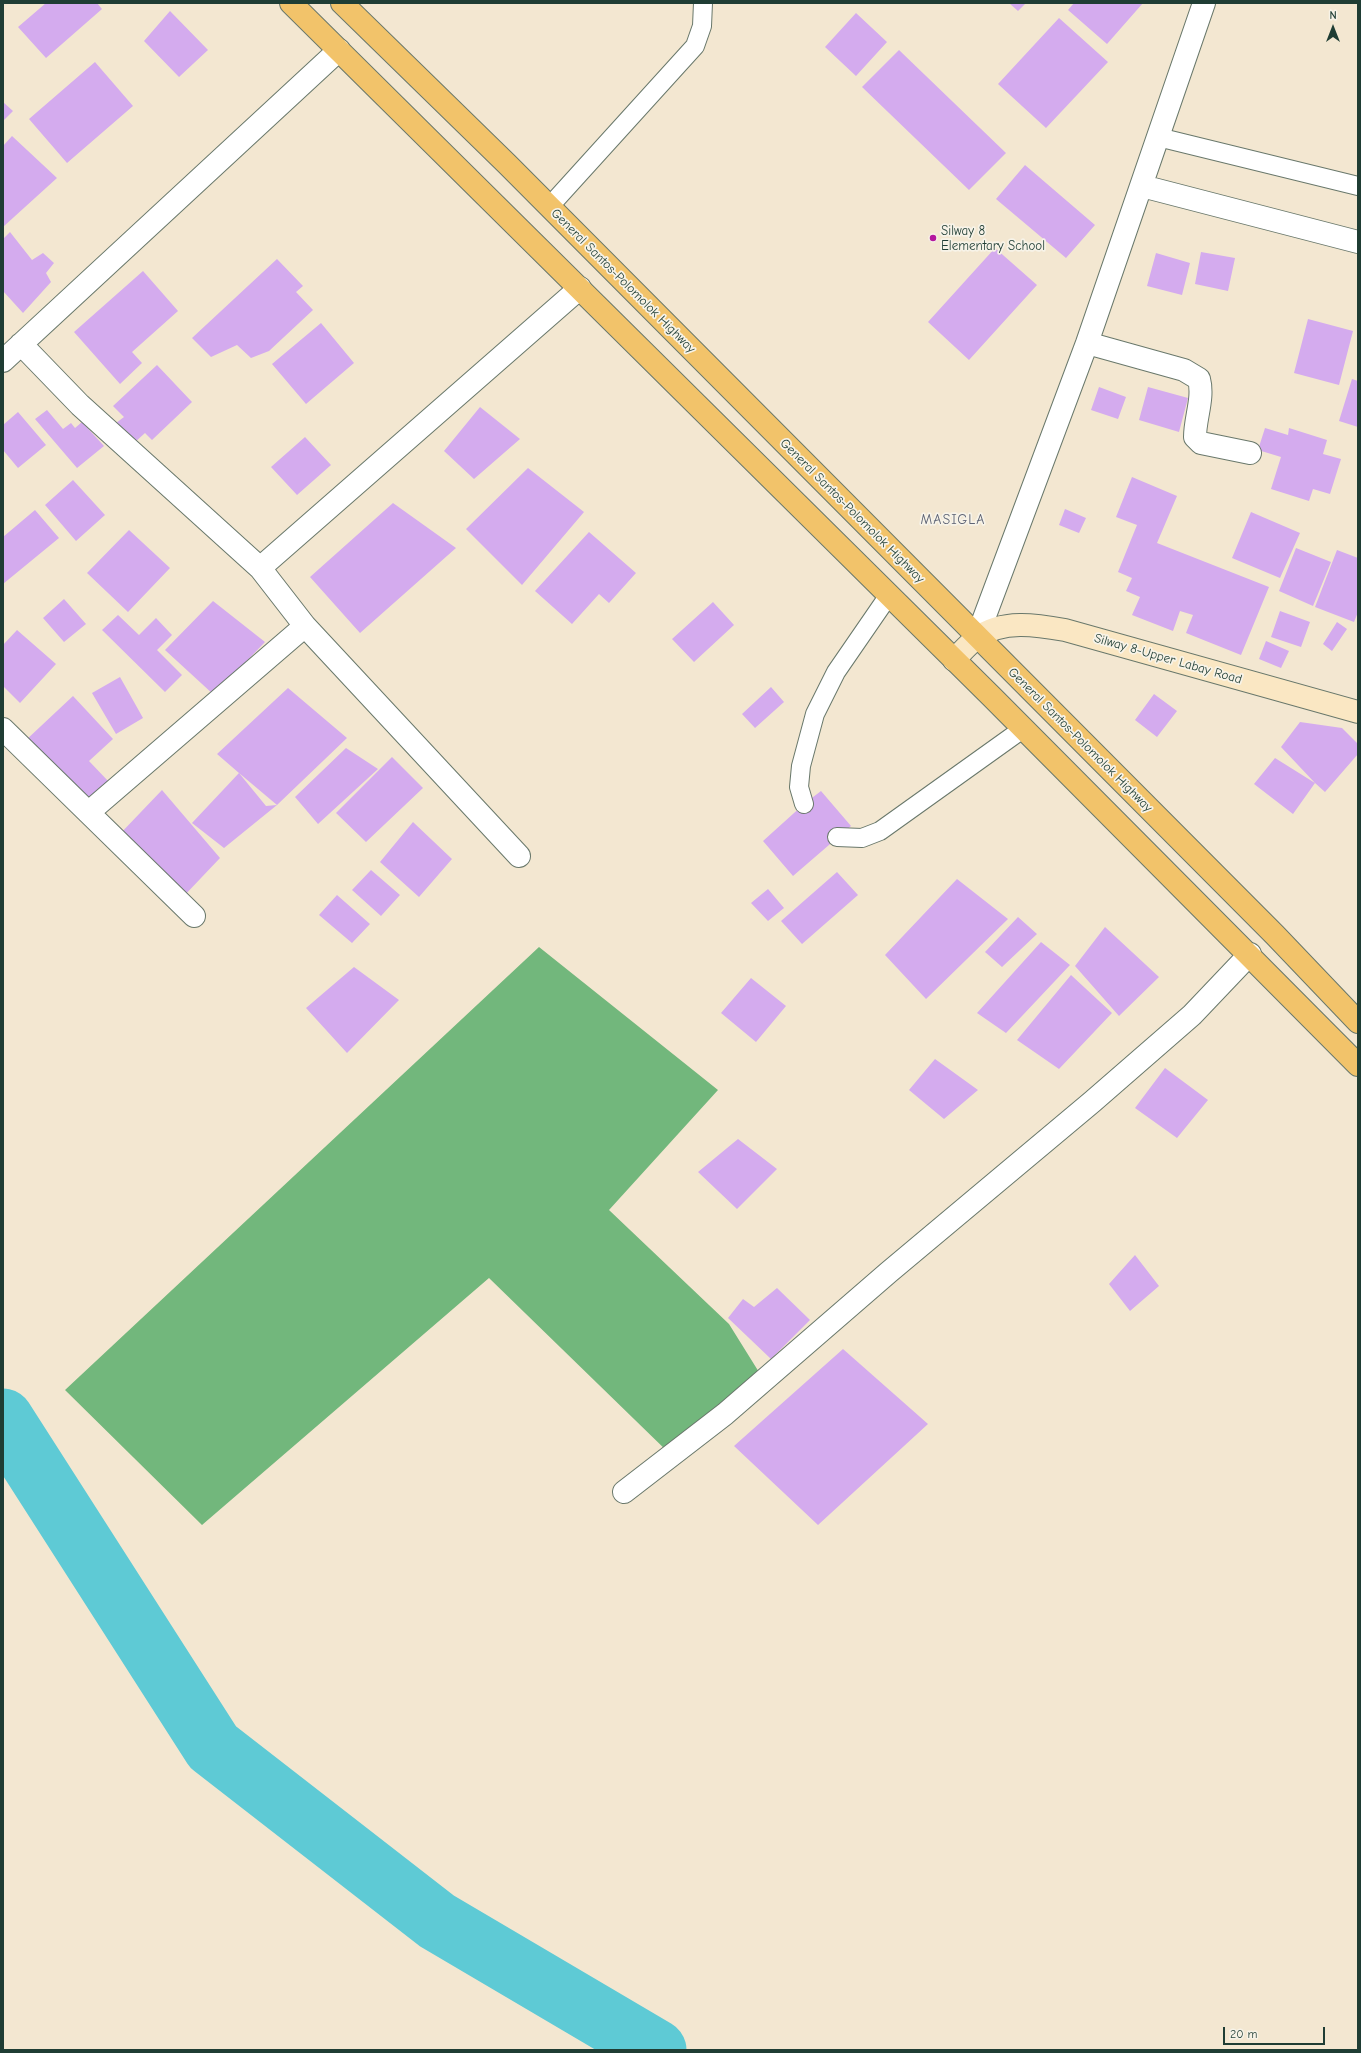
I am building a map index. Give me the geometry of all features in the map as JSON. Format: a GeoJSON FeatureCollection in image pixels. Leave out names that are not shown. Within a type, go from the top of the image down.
{"type":"FeatureCollection","features":[{"type":"Feature","properties":{"kind":"highway"},"geometry":{"type":"LineString","coordinates":[[291,3],[1024,728],[1250,954],[1358,1065]]}},
{"type":"Feature","properties":{"kind":"highway","name":"General Santos-Polomolok Highway"},"geometry":{"type":"LineString","coordinates":[[342,3],[549,207],[1275,935],[1358,1022]]}},
{"type":"Feature","properties":{"kind":"main road","name":"Silway 8-Upper Labay Road"},"geometry":{"type":"LineString","coordinates":[[977,637],[999,628],[1020,625],[1065,630],[1358,712]]}},
{"type":"Feature","properties":{"kind":"main road"},"geometry":{"type":"LineString","coordinates":[[954,660],[977,637]]}},
{"type":"Feature","properties":{"kind":"street"},"geometry":{"type":"LineString","coordinates":[[977,637],[1087,343],[1204,3]]}},
{"type":"Feature","properties":{"kind":"street"},"geometry":{"type":"LineString","coordinates":[[3,361],[339,50]]}},
{"type":"Feature","properties":{"kind":"street"},"geometry":{"type":"LineString","coordinates":[[1142,186],[1358,242]]}},
{"type":"Feature","properties":{"kind":"street"},"geometry":{"type":"LineString","coordinates":[[260,568],[580,288]]}},
{"type":"Feature","properties":{"kind":"street"},"geometry":{"type":"LineString","coordinates":[[1087,343],[1184,370],[1199,379],[1202,390],[1195,424],[1195,437],[1201,443],[1250,453]]}},
{"type":"Feature","properties":{"kind":"street"},"geometry":{"type":"LineString","coordinates":[[21,344],[80,405],[260,568],[305,626],[519,856]]}},
{"type":"Feature","properties":{"kind":"street"},"geometry":{"type":"LineString","coordinates":[[89,812],[305,626]]}},
{"type":"Feature","properties":{"kind":"street"},"geometry":{"type":"LineString","coordinates":[[3,730],[89,812],[194,916]]}},
{"type":"Feature","properties":{"kind":"street"},"geometry":{"type":"LineString","coordinates":[[624,1492],[725,1414],[889,1272],[1092,1102],[1192,1014],[1250,954]]}},
{"type":"Feature","properties":{"kind":"lane"},"geometry":{"type":"LineString","coordinates":[[549,207],[695,46],[702,26],[703,3]]}},
{"type":"Feature","properties":{"kind":"lane"},"geometry":{"type":"LineString","coordinates":[[1158,137],[1358,186]]}},
{"type":"Feature","properties":{"kind":"lane"},"geometry":{"type":"LineString","coordinates":[[804,804],[799,787],[800,766],[815,714],[836,672],[889,595]]}},
{"type":"Feature","properties":{"kind":"lane"},"geometry":{"type":"LineString","coordinates":[[837,837],[862,838],[880,831],[1024,728]]}},
{"type":"Feature","properties":{"kind":"green space"},"geometry":{"type":"Polygon","coordinates":[[[539,947],[718,1090],[609,1210],[729,1324],[762,1377],[671,1455],[489,1278],[202,1525],[65,1390],[539,947]]]}},
{"type":"Feature","properties":{"kind":"building"},"geometry":{"type":"Polygon","coordinates":[[[46,3],[97,3],[102,9],[46,58],[18,27],[46,3]]]}},
{"type":"Feature","properties":{"kind":"building"},"geometry":{"type":"Polygon","coordinates":[[[1009,3],[1026,3],[1018,11],[1009,3]]]}},
{"type":"Feature","properties":{"kind":"building"},"geometry":{"type":"Polygon","coordinates":[[[1074,3],[1143,3],[1107,44],[1068,10],[1074,3]]]}},
{"type":"Feature","properties":{"kind":"building"},"geometry":{"type":"Polygon","coordinates":[[[170,11],[208,50],[179,77],[144,41],[170,11]]]}},
{"type":"Feature","properties":{"kind":"building"},"geometry":{"type":"Polygon","coordinates":[[[856,13],[887,42],[856,76],[825,47],[856,13]]]}},
{"type":"Feature","properties":{"kind":"building"},"geometry":{"type":"Polygon","coordinates":[[[1059,18],[1108,62],[1046,128],[998,84],[1059,18]]]}},
{"type":"Feature","properties":{"kind":"building"},"geometry":{"type":"Polygon","coordinates":[[[899,50],[1006,153],[969,190],[862,87],[899,50]]]}},
{"type":"Feature","properties":{"kind":"building"},"geometry":{"type":"Polygon","coordinates":[[[95,62],[133,106],[67,163],[29,119],[95,62]]]}},
{"type":"Feature","properties":{"kind":"building"},"geometry":{"type":"Polygon","coordinates":[[[3,102],[13,111],[3,121],[3,102]]]}},
{"type":"Feature","properties":{"kind":"building"},"geometry":{"type":"Polygon","coordinates":[[[12,136],[57,178],[3,227],[3,146],[12,136]]]}},
{"type":"Feature","properties":{"kind":"building"},"geometry":{"type":"Polygon","coordinates":[[[1025,165],[1095,225],[1066,258],[996,199],[1025,165]]]}},
{"type":"Feature","properties":{"kind":"building"},"geometry":{"type":"Polygon","coordinates":[[[10,232],[32,260],[43,253],[54,263],[46,273],[51,282],[23,313],[3,291],[3,239],[10,232]]]}},
{"type":"Feature","properties":{"kind":"building"},"geometry":{"type":"Polygon","coordinates":[[[995,248],[1037,285],[969,360],[928,322],[995,248]]]}},
{"type":"Feature","properties":{"kind":"building"},"geometry":{"type":"Polygon","coordinates":[[[1201,252],[1235,258],[1228,291],[1195,284],[1201,252]]]}},
{"type":"Feature","properties":{"kind":"building"},"geometry":{"type":"Polygon","coordinates":[[[1156,253],[1190,263],[1182,295],[1147,286],[1156,253]]]}},
{"type":"Feature","properties":{"kind":"building"},"geometry":{"type":"Polygon","coordinates":[[[277,259],[303,286],[296,292],[313,310],[269,351],[251,358],[237,345],[211,357],[192,338],[277,259]]]}},
{"type":"Feature","properties":{"kind":"building"},"geometry":{"type":"Polygon","coordinates":[[[143,271],[178,311],[132,352],[142,363],[120,384],[74,332],[143,271]]]}},
{"type":"Feature","properties":{"kind":"building"},"geometry":{"type":"Polygon","coordinates":[[[1308,319],[1353,331],[1339,385],[1294,373],[1308,319]]]}},
{"type":"Feature","properties":{"kind":"building"},"geometry":{"type":"Polygon","coordinates":[[[321,323],[354,363],[306,404],[272,364],[321,323]]]}},
{"type":"Feature","properties":{"kind":"building"},"geometry":{"type":"Polygon","coordinates":[[[157,365],[192,402],[152,440],[145,433],[134,443],[116,423],[124,417],[113,406],[157,365]]]}},
{"type":"Feature","properties":{"kind":"building"},"geometry":{"type":"Polygon","coordinates":[[[1352,379],[1358,381],[1358,427],[1339,421],[1352,379]]]}},
{"type":"Feature","properties":{"kind":"building"},"geometry":{"type":"Polygon","coordinates":[[[1099,387],[1126,397],[1118,419],[1091,410],[1099,387]]]}},
{"type":"Feature","properties":{"kind":"building"},"geometry":{"type":"Polygon","coordinates":[[[1148,387],[1188,398],[1179,432],[1139,420],[1148,387]]]}},
{"type":"Feature","properties":{"kind":"building"},"geometry":{"type":"Polygon","coordinates":[[[480,407],[520,439],[474,479],[444,451],[480,407]]]}},
{"type":"Feature","properties":{"kind":"building"},"geometry":{"type":"Polygon","coordinates":[[[47,410],[63,429],[71,423],[75,428],[82,422],[104,446],[77,468],[35,419],[47,410]]]}},
{"type":"Feature","properties":{"kind":"building"},"geometry":{"type":"Polygon","coordinates":[[[18,412],[46,445],[18,468],[3,450],[3,425],[18,412]]]}},
{"type":"Feature","properties":{"kind":"building"},"geometry":{"type":"Polygon","coordinates":[[[1265,428],[1288,435],[1289,428],[1327,440],[1323,454],[1341,459],[1330,494],[1313,489],[1309,501],[1271,489],[1281,457],[1258,450],[1265,428]]]}},
{"type":"Feature","properties":{"kind":"building"},"geometry":{"type":"Polygon","coordinates":[[[305,437],[331,465],[297,495],[271,467],[305,437]]]}},
{"type":"Feature","properties":{"kind":"building"},"geometry":{"type":"Polygon","coordinates":[[[528,468],[584,512],[522,585],[466,529],[528,468]]]}},
{"type":"Feature","properties":{"kind":"building"},"geometry":{"type":"Polygon","coordinates":[[[1132,477],[1177,496],[1157,543],[1269,587],[1241,655],[1186,633],[1193,615],[1180,611],[1173,631],[1132,615],[1140,597],[1126,591],[1132,578],[1118,572],[1137,525],[1116,517],[1132,477]]]}},
{"type":"Feature","properties":{"kind":"building"},"geometry":{"type":"Polygon","coordinates":[[[73,480],[105,515],[76,541],[45,505],[73,480]]]}},
{"type":"Feature","properties":{"kind":"building"},"geometry":{"type":"Polygon","coordinates":[[[393,503],[456,548],[360,633],[310,577],[393,503]]]}},
{"type":"Feature","properties":{"kind":"building"},"geometry":{"type":"Polygon","coordinates":[[[1065,509],[1086,518],[1079,533],[1059,525],[1065,509]]]}},
{"type":"Feature","properties":{"kind":"building"},"geometry":{"type":"Polygon","coordinates":[[[35,510],[59,538],[3,584],[3,537],[35,510]]]}},
{"type":"Feature","properties":{"kind":"building"},"geometry":{"type":"Polygon","coordinates":[[[1251,512],[1300,533],[1280,578],[1232,558],[1251,512]]]}},
{"type":"Feature","properties":{"kind":"building"},"geometry":{"type":"Polygon","coordinates":[[[129,530],[170,568],[128,612],[87,573],[129,530]]]}},
{"type":"Feature","properties":{"kind":"building"},"geometry":{"type":"Polygon","coordinates":[[[589,532],[636,573],[609,603],[599,594],[572,624],[535,591],[589,532]]]}},
{"type":"Feature","properties":{"kind":"building"},"geometry":{"type":"Polygon","coordinates":[[[1296,548],[1331,562],[1313,606],[1279,591],[1296,548]]]}},
{"type":"Feature","properties":{"kind":"building"},"geometry":{"type":"Polygon","coordinates":[[[1337,550],[1358,558],[1358,612],[1354,622],[1315,607],[1337,550]]]}},
{"type":"Feature","properties":{"kind":"building"},"geometry":{"type":"Polygon","coordinates":[[[64,599],[86,624],[64,642],[43,618],[64,599]]]}},
{"type":"Feature","properties":{"kind":"building"},"geometry":{"type":"Polygon","coordinates":[[[213,601],[265,642],[214,695],[165,650],[213,601]]]}},
{"type":"Feature","properties":{"kind":"building"},"geometry":{"type":"Polygon","coordinates":[[[713,602],[734,625],[694,662],[672,639],[713,602]]]}},
{"type":"Feature","properties":{"kind":"building"},"geometry":{"type":"Polygon","coordinates":[[[1280,611],[1310,622],[1301,647],[1271,637],[1280,611]]]}},
{"type":"Feature","properties":{"kind":"building"},"geometry":{"type":"Polygon","coordinates":[[[118,615],[139,635],[156,618],[172,635],[157,650],[182,675],[165,692],[102,630],[118,615]]]}},
{"type":"Feature","properties":{"kind":"building"},"geometry":{"type":"Polygon","coordinates":[[[1337,622],[1347,629],[1332,651],[1323,644],[1337,622]]]}},
{"type":"Feature","properties":{"kind":"building"},"geometry":{"type":"Polygon","coordinates":[[[17,630],[56,664],[20,703],[3,686],[3,645],[17,630]]]}},
{"type":"Feature","properties":{"kind":"building"},"geometry":{"type":"Polygon","coordinates":[[[1266,641],[1289,651],[1281,668],[1259,659],[1266,641]]]}},
{"type":"Feature","properties":{"kind":"building"},"geometry":{"type":"Polygon","coordinates":[[[120,677],[143,718],[116,734],[92,693],[120,677]]]}},
{"type":"Feature","properties":{"kind":"building"},"geometry":{"type":"Polygon","coordinates":[[[771,687],[784,702],[755,728],[742,714],[771,687]]]}},
{"type":"Feature","properties":{"kind":"building"},"geometry":{"type":"Polygon","coordinates":[[[288,688],[347,738],[277,805],[217,754],[288,688]]]}},
{"type":"Feature","properties":{"kind":"building"},"geometry":{"type":"Polygon","coordinates":[[[1154,694],[1177,711],[1157,737],[1135,720],[1154,694]]]}},
{"type":"Feature","properties":{"kind":"building"},"geometry":{"type":"Polygon","coordinates":[[[73,696],[113,739],[89,761],[109,782],[85,805],[25,741],[73,696]]]}},
{"type":"Feature","properties":{"kind":"building"},"geometry":{"type":"Polygon","coordinates":[[[1300,722],[1342,728],[1358,744],[1358,754],[1325,792],[1281,747],[1300,722]]]}},
{"type":"Feature","properties":{"kind":"building"},"geometry":{"type":"Polygon","coordinates":[[[346,748],[378,769],[318,824],[295,797],[346,748]]]}},
{"type":"Feature","properties":{"kind":"building"},"geometry":{"type":"Polygon","coordinates":[[[392,757],[423,788],[366,842],[336,813],[392,757]]]}},
{"type":"Feature","properties":{"kind":"building"},"geometry":{"type":"Polygon","coordinates":[[[1275,758],[1315,783],[1293,814],[1254,784],[1275,758]]]}},
{"type":"Feature","properties":{"kind":"building"},"geometry":{"type":"Polygon","coordinates":[[[239,773],[266,806],[277,805],[224,848],[192,823],[239,773]]]}},
{"type":"Feature","properties":{"kind":"building"},"geometry":{"type":"Polygon","coordinates":[[[162,790],[220,858],[182,898],[118,836],[162,790]]]}},
{"type":"Feature","properties":{"kind":"building"},"geometry":{"type":"Polygon","coordinates":[[[821,791],[851,826],[793,876],[763,841],[804,804],[821,791]]]}},
{"type":"Feature","properties":{"kind":"building"},"geometry":{"type":"Polygon","coordinates":[[[413,822],[452,859],[419,897],[380,862],[413,822]]]}},
{"type":"Feature","properties":{"kind":"building"},"geometry":{"type":"Polygon","coordinates":[[[371,870],[400,895],[381,916],[352,890],[371,870]]]}},
{"type":"Feature","properties":{"kind":"building"},"geometry":{"type":"Polygon","coordinates":[[[837,872],[858,895],[802,944],[781,921],[837,872]]]}},
{"type":"Feature","properties":{"kind":"building"},"geometry":{"type":"Polygon","coordinates":[[[957,879],[1008,919],[926,999],[885,955],[957,879]]]}},
{"type":"Feature","properties":{"kind":"building"},"geometry":{"type":"Polygon","coordinates":[[[768,889],[784,908],[768,921],[751,903],[768,889]]]}},
{"type":"Feature","properties":{"kind":"building"},"geometry":{"type":"Polygon","coordinates":[[[337,895],[370,924],[352,943],[319,915],[337,895]]]}},
{"type":"Feature","properties":{"kind":"building"},"geometry":{"type":"Polygon","coordinates":[[[1018,917],[1037,934],[1002,967],[985,952],[1018,917]]]}},
{"type":"Feature","properties":{"kind":"building"},"geometry":{"type":"Polygon","coordinates":[[[1105,927],[1159,977],[1119,1016],[1075,966],[1105,927]]]}},
{"type":"Feature","properties":{"kind":"building"},"geometry":{"type":"Polygon","coordinates":[[[1041,942],[1070,965],[1006,1033],[977,1013],[1041,942]]]}},
{"type":"Feature","properties":{"kind":"building"},"geometry":{"type":"Polygon","coordinates":[[[354,967],[399,1000],[347,1053],[306,1008],[354,967]]]}},
{"type":"Feature","properties":{"kind":"building"},"geometry":{"type":"Polygon","coordinates":[[[1071,975],[1112,1013],[1059,1069],[1017,1040],[1071,975]]]}},
{"type":"Feature","properties":{"kind":"building"},"geometry":{"type":"Polygon","coordinates":[[[751,978],[786,1006],[756,1042],[721,1013],[751,978]]]}},
{"type":"Feature","properties":{"kind":"building"},"geometry":{"type":"Polygon","coordinates":[[[935,1059],[978,1090],[944,1119],[909,1090],[935,1059]]]}},
{"type":"Feature","properties":{"kind":"building"},"geometry":{"type":"Polygon","coordinates":[[[1165,1068],[1208,1100],[1177,1138],[1135,1108],[1165,1068]]]}},
{"type":"Feature","properties":{"kind":"building"},"geometry":{"type":"Polygon","coordinates":[[[738,1139],[777,1169],[737,1209],[698,1172],[738,1139]]]}},
{"type":"Feature","properties":{"kind":"building"},"geometry":{"type":"Polygon","coordinates":[[[1135,1255],[1159,1286],[1130,1311],[1109,1284],[1135,1255]]]}},
{"type":"Feature","properties":{"kind":"building"},"geometry":{"type":"Polygon","coordinates":[[[777,1288],[810,1320],[771,1359],[728,1318],[743,1299],[754,1307],[777,1288]]]}},
{"type":"Feature","properties":{"kind":"building"},"geometry":{"type":"Polygon","coordinates":[[[843,1349],[928,1424],[818,1525],[734,1446],[843,1349]]]}},
{"type":"Feature","properties":{"kind":"waterway"},"geometry":{"type":"LineString","coordinates":[[3,1419],[213,1747],[437,1921],[656,2050]]}},
{"type":"Feature","properties":{"kind":"place","name":"Silway 8 Elementary School"},"geometry":{"type":"Point","coordinates":[933,238]}},
{"type":"Feature","properties":{"kind":"district","name":"MASIGLA"},"geometry":{"type":"Point","coordinates":[953,520]}}]}
